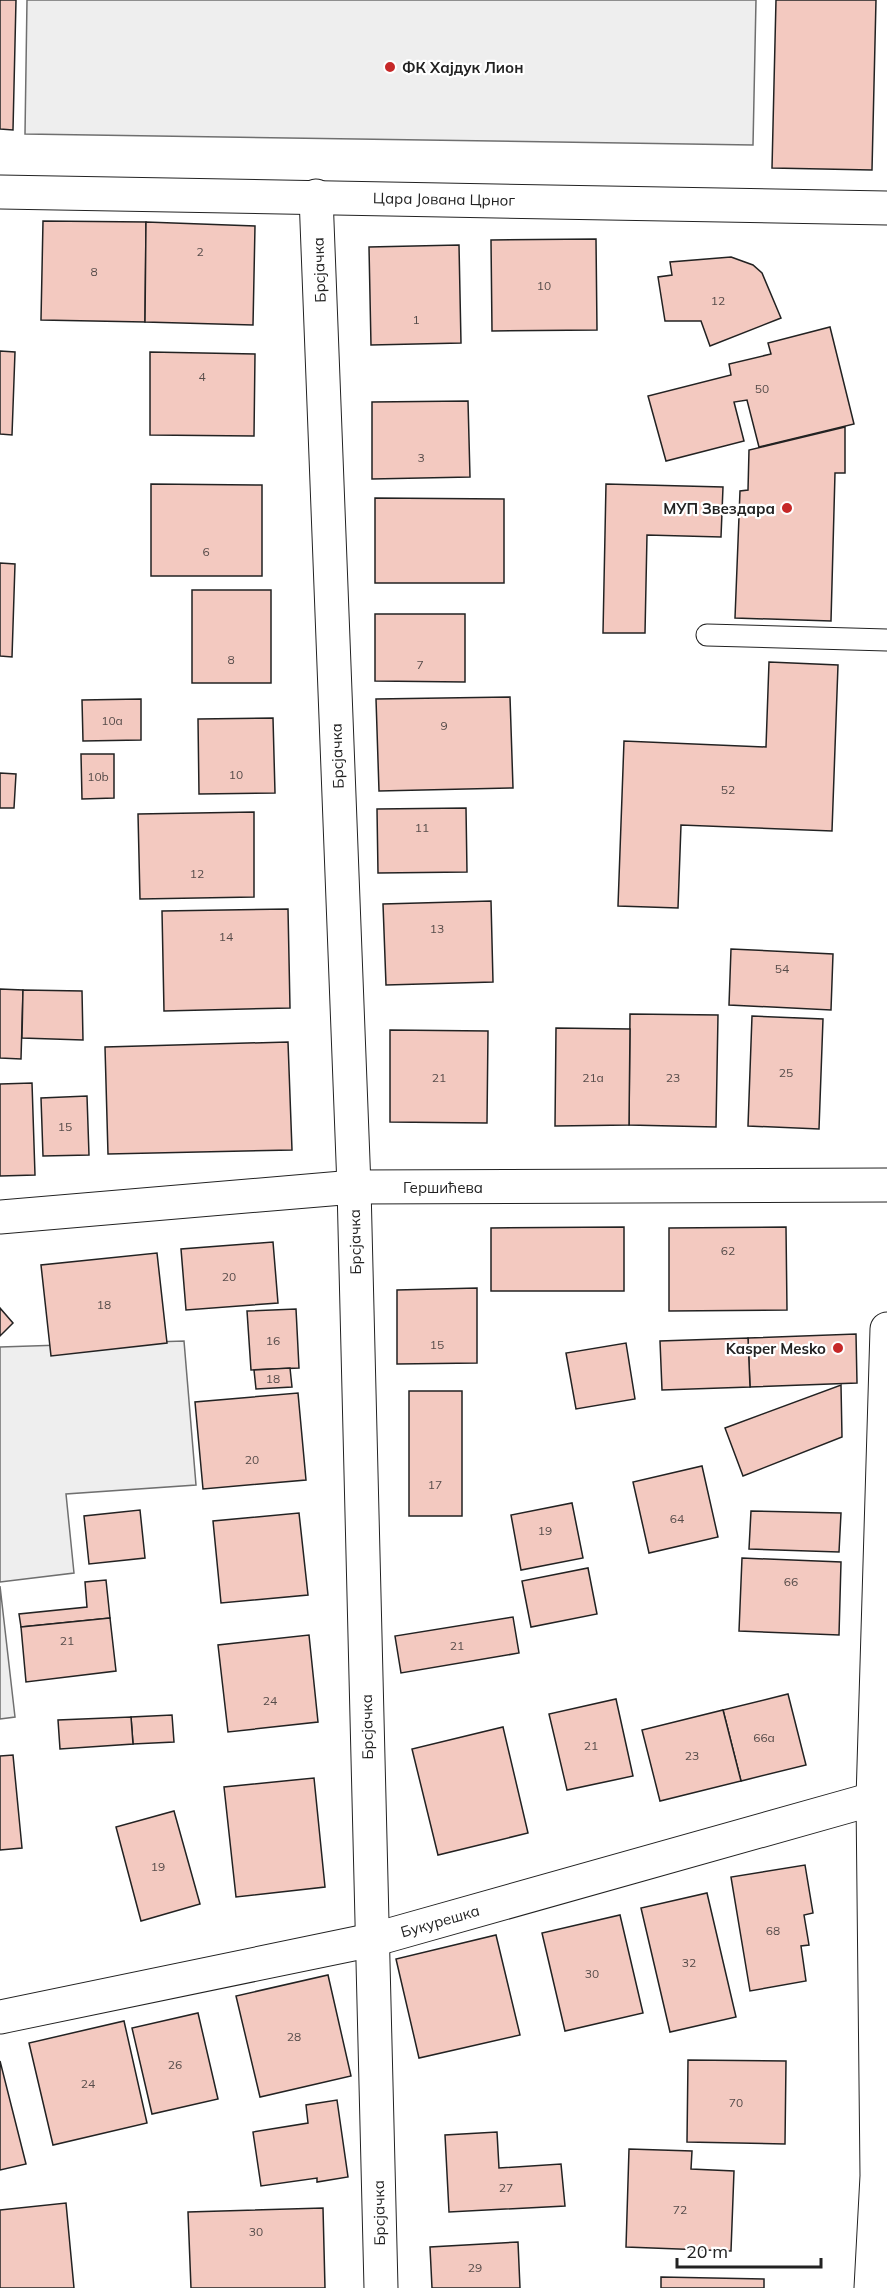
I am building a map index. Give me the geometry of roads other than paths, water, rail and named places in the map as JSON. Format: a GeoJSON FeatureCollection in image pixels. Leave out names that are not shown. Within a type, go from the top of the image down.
{"type":"FeatureCollection","features":[{"type":"Feature","properties":{"kind":"street","name":"Цара Јована Црног"},"geometry":{"type":"LineString","coordinates":[[0,192],[887,208]]}},
{"type":"Feature","properties":{"kind":"street","name":"Брсјачка"},"geometry":{"type":"LineString","coordinates":[[316,196],[354,1187],[381,2288]]}},
{"type":"Feature","properties":{"kind":"street","name":"Гершићева"},"geometry":{"type":"LineString","coordinates":[[0,1217],[354,1187],[887,1185]]}},
{"type":"Feature","properties":{"kind":"street"},"geometry":{"type":"LineString","coordinates":[[871,2288],[877,2176],[873,1800],[887,1329]]}},
{"type":"Feature","properties":{"kind":"street","name":"Букурешка"},"geometry":{"type":"LineString","coordinates":[[0,2018],[372,1940],[873,1800]]}},
{"type":"Feature","properties":{"kind":"lane"},"geometry":{"type":"LineString","coordinates":[[706,635],[887,640]]}},
{"type":"Feature","properties":{"kind":"place","name":"ФК Хајдук Лион"},"geometry":{"type":"Point","coordinates":[390,67]}},
{"type":"Feature","properties":{"kind":"place","name":"МУП Звездара"},"geometry":{"type":"Point","coordinates":[787,508]}},
{"type":"Feature","properties":{"kind":"place","name":"Kasper Mesko"},"geometry":{"type":"Point","coordinates":[838,1348]}}]}
